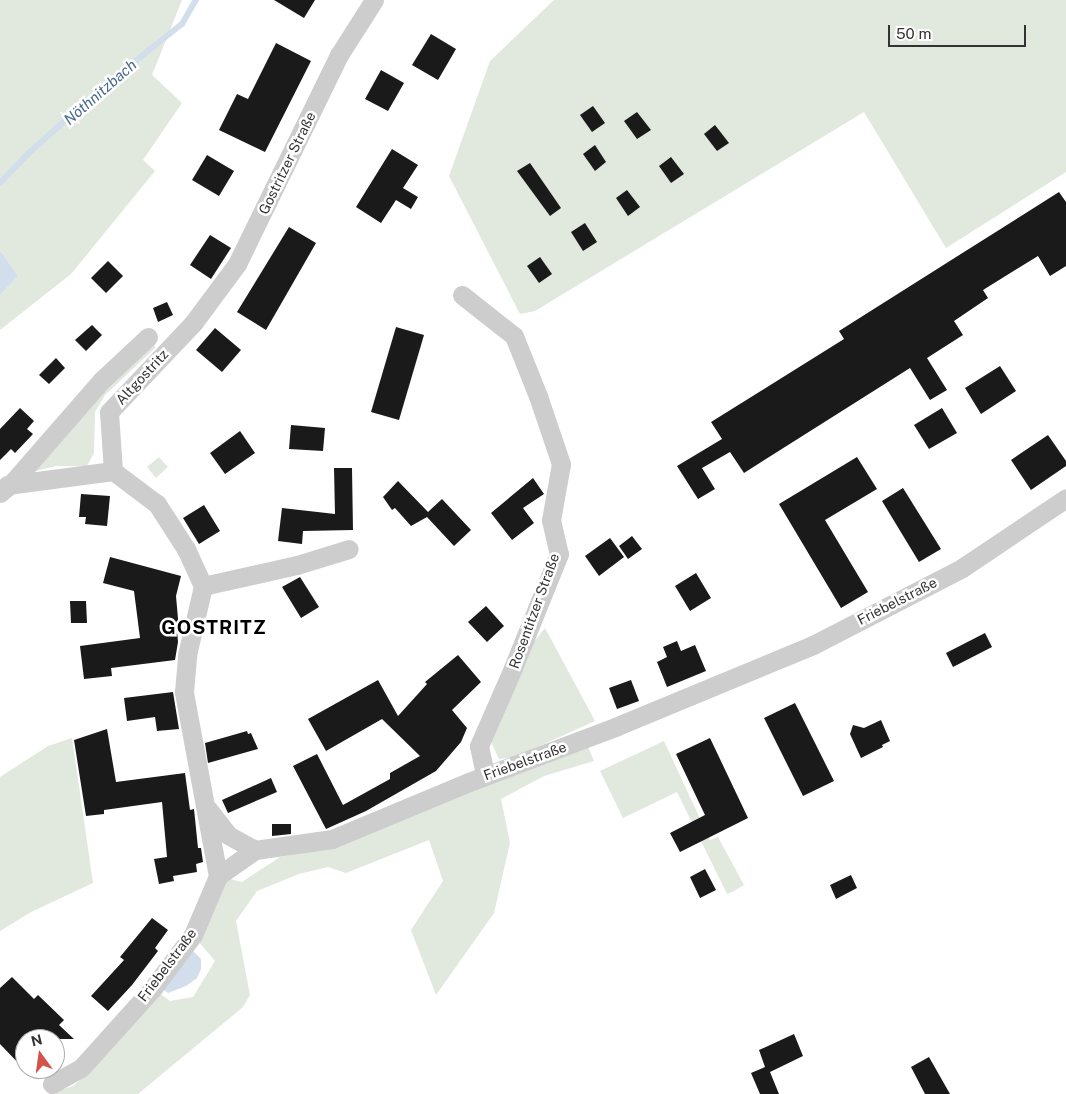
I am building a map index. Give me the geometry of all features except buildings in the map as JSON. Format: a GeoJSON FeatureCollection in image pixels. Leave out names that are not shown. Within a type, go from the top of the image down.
{"type":"FeatureCollection","features":[{"type":"Feature","properties":{"kind":"street","name":"Gostritzer Straße"},"geometry":{"type":"LineString","coordinates":[[194,322],[237,264],[340,55],[374,0]]}},
{"type":"Feature","properties":{"kind":"street","name":"Rosentitzer Straße"},"geometry":{"type":"LineString","coordinates":[[462,294],[514,336],[538,396],[560,464],[552,520],[559,554],[514,668],[479,746],[486,775]]}},
{"type":"Feature","properties":{"kind":"street","name":"Altgostritz"},"geometry":{"type":"LineString","coordinates":[[113,471],[109,412],[194,322]]}},
{"type":"Feature","properties":{"kind":"street"},"geometry":{"type":"LineString","coordinates":[[4,488],[102,380],[148,337]]}},
{"type":"Feature","properties":{"kind":"street"},"geometry":{"type":"LineString","coordinates":[[4,488],[113,471],[157,504],[186,549],[203,586],[187,655],[184,692],[218,876]]}},
{"type":"Feature","properties":{"kind":"street","name":"Friebelstraße"},"geometry":{"type":"LineString","coordinates":[[52,1084],[81,1068],[153,988],[193,935],[218,876],[255,850],[332,839],[486,775],[615,728],[813,645],[962,568],[1066,498]]}},
{"type":"Feature","properties":{"kind":"street"},"geometry":{"type":"LineString","coordinates":[[203,586],[297,565],[349,549]]}},
{"type":"Feature","properties":{"kind":"street"},"geometry":{"type":"LineString","coordinates":[[206,806],[228,835],[255,850]]}},
{"type":"Feature","properties":{"kind":"shaded area"},"geometry":{"type":"Polygon","coordinates":[[[0,0],[182,0],[152,75],[182,103],[143,160],[155,171],[71,274],[0,330],[0,295],[18,276],[0,250],[0,0]]]}},
{"type":"Feature","properties":{"kind":"shaded area"},"geometry":{"type":"Polygon","coordinates":[[[554,0],[1066,0],[1066,172],[946,248],[864,112],[535,311],[520,314],[449,176],[490,61],[554,0]]]}},
{"type":"Feature","properties":{"kind":"shaded area"},"geometry":{"type":"Polygon","coordinates":[[[0,250],[18,276],[0,295],[0,250]]]}},
{"type":"Feature","properties":{"kind":"shaded area"},"geometry":{"type":"Polygon","coordinates":[[[153,345],[156,347],[105,395],[95,412],[94,453],[87,466],[56,466],[31,472],[99,391],[153,345]]]}},
{"type":"Feature","properties":{"kind":"shaded area"},"geometry":{"type":"Polygon","coordinates":[[[159,457],[168,467],[156,478],[147,467],[159,457]]]}},
{"type":"Feature","properties":{"kind":"shaded area"},"geometry":{"type":"Polygon","coordinates":[[[545,628],[595,721],[515,757],[499,759],[491,742],[513,668],[545,628]]]}},
{"type":"Feature","properties":{"kind":"shaded area"},"geometry":{"type":"Polygon","coordinates":[[[72,738],[93,883],[31,912],[0,931],[0,777],[48,746],[72,738]]]}},
{"type":"Feature","properties":{"kind":"shaded area"},"geometry":{"type":"Polygon","coordinates":[[[664,741],[710,840],[718,837],[744,885],[734,891],[727,894],[677,792],[623,818],[600,771],[664,741]]]}},
{"type":"Feature","properties":{"kind":"shaded area"},"geometry":{"type":"Polygon","coordinates":[[[587,744],[594,761],[544,776],[501,799],[510,843],[494,913],[436,995],[411,930],[443,881],[429,840],[346,873],[328,867],[299,874],[257,891],[236,921],[250,995],[243,1007],[138,1094],[47,1094],[73,1086],[86,1075],[153,988],[170,1001],[193,997],[215,961],[193,935],[218,876],[242,882],[280,857],[335,846],[587,744]]]}},
{"type":"Feature","properties":{"kind":"shaded area"},"geometry":{"type":"Polygon","coordinates":[[[193,951],[201,959],[201,969],[197,978],[186,986],[168,993],[160,987],[193,951]]]}},
{"type":"Feature","properties":{"kind":"waterway","name":"Nöthnitzbach"},"geometry":{"type":"LineString","coordinates":[[0,183],[29,153],[97,92],[182,24],[196,0]]}},
{"type":"Feature","properties":{"kind":"district","name":"GOSTRITZ"},"geometry":{"type":"Point","coordinates":[214,628]}}]}
